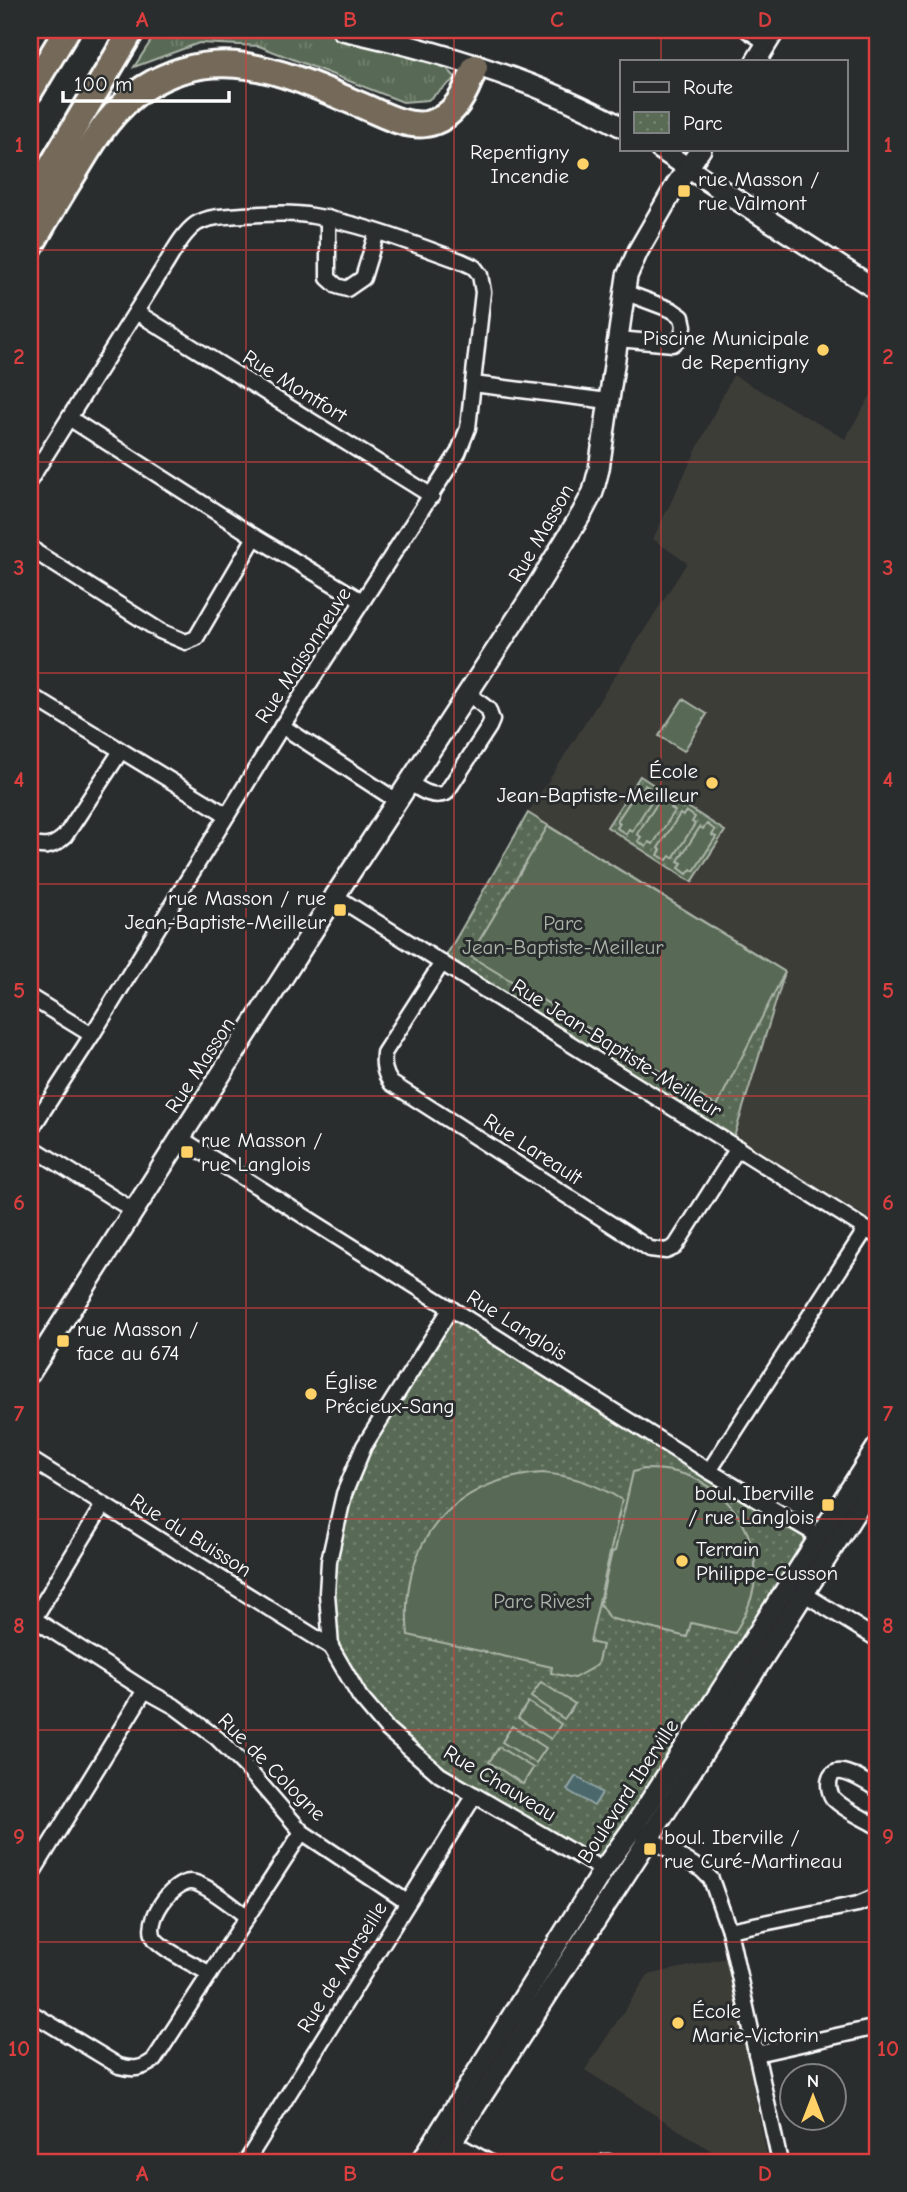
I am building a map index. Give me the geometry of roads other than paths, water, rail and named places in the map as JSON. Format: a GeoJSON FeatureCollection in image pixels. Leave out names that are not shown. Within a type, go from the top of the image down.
{"type":"FeatureCollection","features":[{"type":"Feature","properties":{"kind":"highway"},"geometry":{"type":"LineString","coordinates":[[30,91],[66,30]]}},
{"type":"Feature","properties":{"kind":"highway"},"geometry":{"type":"LineString","coordinates":[[30,202],[132,30]]}},
{"type":"Feature","properties":{"kind":"highway"},"geometry":{"type":"LineString","coordinates":[[30,247],[90,146],[110,118],[132,97],[162,78],[202,66],[249,65],[281,73],[398,121],[424,124],[441,118],[456,106],[475,67]]}},
{"type":"Feature","properties":{"kind":"street"},"geometry":{"type":"LineString","coordinates":[[342,30],[415,48],[562,97],[620,126]]}},
{"type":"Feature","properties":{"kind":"street"},"geometry":{"type":"LineString","coordinates":[[747,30],[771,36],[757,60]]}},
{"type":"Feature","properties":{"kind":"street"},"geometry":{"type":"LineString","coordinates":[[662,150],[877,290]]}},
{"type":"Feature","properties":{"kind":"street","name":"Rue Masson"},"geometry":{"type":"LineString","coordinates":[[30,1373],[335,896],[530,598],[582,513],[593,492],[599,469],[624,292],[632,263],[700,150]]}},
{"type":"Feature","properties":{"kind":"street","name":"Rue Maisonneuve"},"geometry":{"type":"LineString","coordinates":[[30,1131],[282,726],[432,496],[463,441],[473,384],[483,292],[480,275],[474,267],[461,261],[328,218],[278,213],[209,219],[196,225],[183,239],[136,312]]}},
{"type":"Feature","properties":{"kind":"street"},"geometry":{"type":"LineString","coordinates":[[328,218],[328,278],[337,286],[347,289],[363,278],[377,232]]}},
{"type":"Feature","properties":{"kind":"street"},"geometry":{"type":"LineString","coordinates":[[618,339],[673,344],[682,337],[684,326],[681,317],[672,310],[624,292]]}},
{"type":"Feature","properties":{"kind":"street"},"geometry":{"type":"LineString","coordinates":[[30,480],[136,312]]}},
{"type":"Feature","properties":{"kind":"street","name":"Rue Montfort"},"geometry":{"type":"LineString","coordinates":[[136,312],[432,496]]}},
{"type":"Feature","properties":{"kind":"street"},"geometry":{"type":"LineString","coordinates":[[473,384],[608,401]]}},
{"type":"Feature","properties":{"kind":"street"},"geometry":{"type":"LineString","coordinates":[[69,418],[255,537],[362,601]]}},
{"type":"Feature","properties":{"kind":"street"},"geometry":{"type":"LineString","coordinates":[[30,546],[149,624],[186,642],[196,638],[255,537]]}},
{"type":"Feature","properties":{"kind":"street"},"geometry":{"type":"LineString","coordinates":[[410,783],[426,793],[437,796],[446,793],[489,727],[492,715],[467,693]]}},
{"type":"Feature","properties":{"kind":"street"},"geometry":{"type":"LineString","coordinates":[[30,695],[227,815]]}},
{"type":"Feature","properties":{"kind":"street"},"geometry":{"type":"LineString","coordinates":[[282,726],[397,801]]}},
{"type":"Feature","properties":{"kind":"street"},"geometry":{"type":"LineString","coordinates":[[30,844],[50,847],[65,836],[121,751]]}},
{"type":"Feature","properties":{"kind":"street","name":"Rue Jean-Baptiste-Meilleur"},"geometry":{"type":"LineString","coordinates":[[335,896],[872,1232]]}},
{"type":"Feature","properties":{"kind":"street","name":"Rue Lareault"},"geometry":{"type":"LineString","coordinates":[[442,963],[384,1053],[385,1074],[391,1083],[650,1249],[666,1251],[675,1247],[738,1149]]}},
{"type":"Feature","properties":{"kind":"street"},"geometry":{"type":"LineString","coordinates":[[30,997],[92,1035]]}},
{"type":"Feature","properties":{"kind":"street","name":"Rue Langlois"},"geometry":{"type":"LineString","coordinates":[[180,1138],[709,1471],[827,1541]]}},
{"type":"Feature","properties":{"kind":"street"},"geometry":{"type":"LineString","coordinates":[[30,1146],[134,1211]]}},
{"type":"Feature","properties":{"kind":"street"},"geometry":{"type":"LineString","coordinates":[[709,1471],[872,1232]]}},
{"type":"Feature","properties":{"kind":"street","name":"Rue Chauveau"},"geometry":{"type":"LineString","coordinates":[[451,1308],[364,1446],[344,1493],[329,1561],[327,1593],[331,1647],[360,1697],[388,1730],[440,1775],[603,1870]]}},
{"type":"Feature","properties":{"kind":"street","name":"Boulevard Iberville"},"geometry":{"type":"LineString","coordinates":[[422,2162],[446,2138],[827,1541],[877,1447]]}},
{"type":"Feature","properties":{"kind":"street","name":"Rue du Buisson"},"geometry":{"type":"LineString","coordinates":[[30,1459],[331,1647]]}},
{"type":"Feature","properties":{"kind":"street","name":"Boulevard Iberville"},"geometry":{"type":"LineString","coordinates":[[827,1541],[877,1478]]}},
{"type":"Feature","properties":{"kind":"street"},"geometry":{"type":"LineString","coordinates":[[32,1623],[103,1505]]}},
{"type":"Feature","properties":{"kind":"street"},"geometry":{"type":"LineString","coordinates":[[796,1589],[877,1639]]}},
{"type":"Feature","properties":{"kind":"street","name":"Rue de Cologne"},"geometry":{"type":"LineString","coordinates":[[32,1623],[174,1706],[217,1738],[302,1832],[407,1902]]}},
{"type":"Feature","properties":{"kind":"street"},"geometry":{"type":"LineString","coordinates":[[30,1877],[145,1690]]}},
{"type":"Feature","properties":{"kind":"street"},"geometry":{"type":"LineString","coordinates":[[877,1789],[845,1772],[836,1773],[830,1779],[829,1786],[835,1800],[877,1826]]}},
{"type":"Feature","properties":{"kind":"street","name":"Rue de Marseille"},"geometry":{"type":"LineString","coordinates":[[246,2162],[475,1795]]}},
{"type":"Feature","properties":{"kind":"street"},"geometry":{"type":"LineString","coordinates":[[30,2012],[119,2066],[133,2070],[145,2067],[154,2060],[302,1832]]}},
{"type":"Feature","properties":{"kind":"street"},"geometry":{"type":"LineString","coordinates":[[641,1833],[702,1870],[711,1879],[729,1930],[780,2162]]}},
{"type":"Feature","properties":{"kind":"street","name":"Boulevard Iberville"},"geometry":{"type":"LineString","coordinates":[[439,2162],[446,2138],[603,1870],[641,1833]]}},
{"type":"Feature","properties":{"kind":"street"},"geometry":{"type":"LineString","coordinates":[[210,1974],[155,1938],[154,1916],[169,1892],[182,1882],[194,1882],[246,1916]]}},
{"type":"Feature","properties":{"kind":"street"},"geometry":{"type":"LineString","coordinates":[[729,1930],[858,1904],[877,1896]]}},
{"type":"Feature","properties":{"kind":"street"},"geometry":{"type":"LineString","coordinates":[[756,2054],[877,2027]]}},
{"type":"Feature","properties":{"kind":"street"},"geometry":{"type":"LineString","coordinates":[[446,2138],[489,2162]]}},
{"type":"Feature","properties":{"kind":"water"},"geometry":{"type":"Polygon","coordinates":[[[576,1776],[602,1793],[594,1806],[567,1790],[576,1776]]]}},
{"type":"Feature","properties":{"kind":"place","name":"Repentigny Incendie"},"geometry":{"type":"Point","coordinates":[583,164]}},
{"type":"Feature","properties":{"kind":"place","name":"rue Masson / rue Valmont"},"geometry":{"type":"Point","coordinates":[684,191]}},
{"type":"Feature","properties":{"kind":"place","name":"Piscine Municipale de Repentigny"},"geometry":{"type":"Point","coordinates":[823,350]}},
{"type":"Feature","properties":{"kind":"place","name":"École Jean-Baptiste-Meilleur"},"geometry":{"type":"Point","coordinates":[712,783]}},
{"type":"Feature","properties":{"kind":"place","name":"rue Masson / rue Jean-Baptiste-Meilleur"},"geometry":{"type":"Point","coordinates":[340,910]}},
{"type":"Feature","properties":{"kind":"place","name":"rue Masson / rue Langlois"},"geometry":{"type":"Point","coordinates":[187,1152]}},
{"type":"Feature","properties":{"kind":"place","name":"rue Masson / face au 674"},"geometry":{"type":"Point","coordinates":[63,1341]}},
{"type":"Feature","properties":{"kind":"place","name":"Église Précieux-Sang"},"geometry":{"type":"Point","coordinates":[311,1394]}},
{"type":"Feature","properties":{"kind":"place","name":"boul. Iberville / rue Langlois"},"geometry":{"type":"Point","coordinates":[828,1505]}},
{"type":"Feature","properties":{"kind":"place","name":"Terrain Philippe-Cusson"},"geometry":{"type":"Point","coordinates":[682,1561]}},
{"type":"Feature","properties":{"kind":"place","name":"boul. Iberville / rue Curé-Martineau"},"geometry":{"type":"Point","coordinates":[650,1849]}},
{"type":"Feature","properties":{"kind":"place","name":"École Marie-Victorin"},"geometry":{"type":"Point","coordinates":[678,2023]}},
{"type":"Feature","properties":{"kind":"park label","name":"Parc Jean-Baptiste-Meilleur"},"geometry":{"type":"Point","coordinates":[563,935]}},
{"type":"Feature","properties":{"kind":"park label","name":"Parc Rivest"},"geometry":{"type":"Point","coordinates":[542,1601]}}]}
